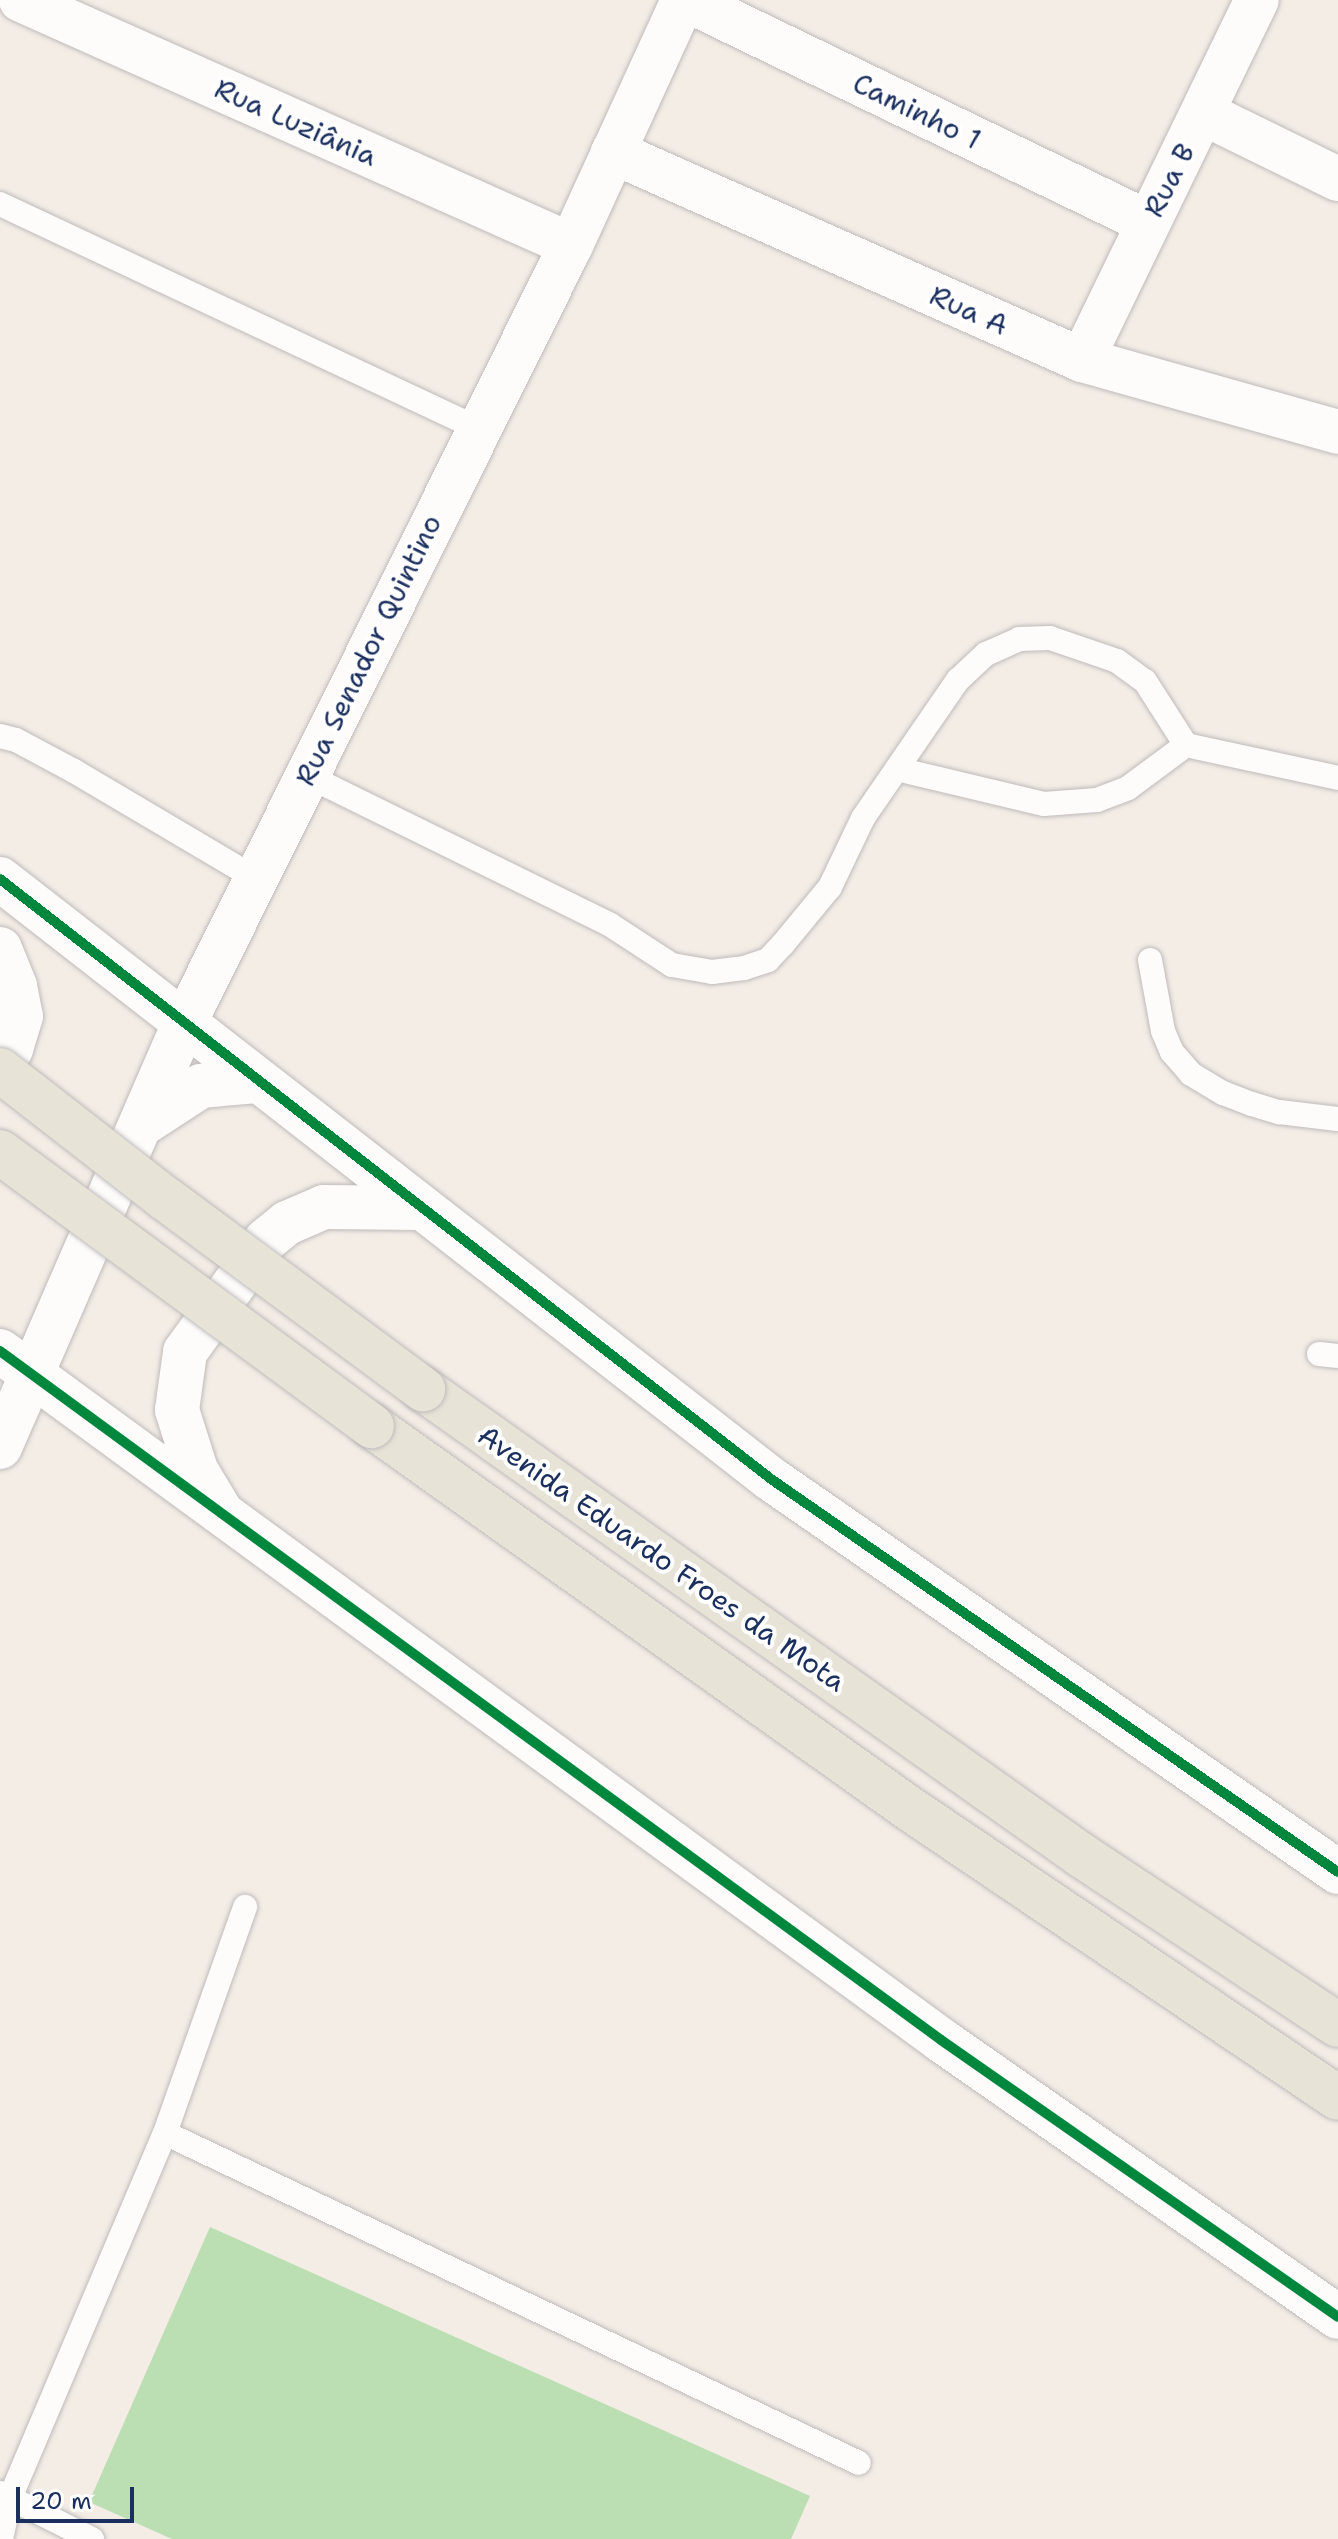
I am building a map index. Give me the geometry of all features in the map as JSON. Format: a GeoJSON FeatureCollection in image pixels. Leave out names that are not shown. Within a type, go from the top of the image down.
{"type":"FeatureCollection","features":[{"type":"Feature","properties":{"kind":"highway","name":"Avenida Eduardo Froes da Mota"},"geometry":{"type":"LineString","coordinates":[[0,1068],[166,1199],[423,1389],[1081,1855],[1338,2025]]}},
{"type":"Feature","properties":{"kind":"highway"},"geometry":{"type":"LineString","coordinates":[[0,1152],[139,1258],[910,1809],[1338,2098]]}},
{"type":"Feature","properties":{"kind":"street","name":"Rua Senador Quintino"},"geometry":{"type":"LineString","coordinates":[[2,1442],[16,1365],[64,1306],[185,1022],[571,245],[685,0]]}},
{"type":"Feature","properties":{"kind":"street","name":"Caminho 1"},"geometry":{"type":"LineString","coordinates":[[685,0],[1147,222]]}},
{"type":"Feature","properties":{"kind":"street","name":"Rua B"},"geometry":{"type":"LineString","coordinates":[[1082,360],[1203,113],[1250,3]]}},
{"type":"Feature","properties":{"kind":"street","name":"Rua Luziânia"},"geometry":{"type":"LineString","coordinates":[[40,4],[571,245]]}},
{"type":"Feature","properties":{"kind":"street"},"geometry":{"type":"LineString","coordinates":[[1203,113],[1338,179]]}},
{"type":"Feature","properties":{"kind":"street","name":"Rua A"},"geometry":{"type":"LineString","coordinates":[[613,152],[1082,360],[1338,432]]}},
{"type":"Feature","properties":{"kind":"street"},"geometry":{"type":"LineString","coordinates":[[0,879],[771,1479],[1338,1872]]}},
{"type":"Feature","properties":{"kind":"street"},"geometry":{"type":"LineString","coordinates":[[0,949],[15,986],[21,1016],[11,1049],[0,1068]]}},
{"type":"Feature","properties":{"kind":"street"},"geometry":{"type":"LineString","coordinates":[[141,1125],[201,1086],[257,1081]]}},
{"type":"Feature","properties":{"kind":"street"},"geometry":{"type":"LineString","coordinates":[[227,1520],[196,1470],[177,1410],[185,1352],[266,1240],[287,1223],[324,1207],[420,1208]]}},
{"type":"Feature","properties":{"kind":"street"},"geometry":{"type":"LineString","coordinates":[[0,1326],[10,1328],[35,1322],[64,1306]]}},
{"type":"Feature","properties":{"kind":"street"},"geometry":{"type":"LineString","coordinates":[[16,1365],[941,2040],[1338,2317]]}},
{"type":"Feature","properties":{"kind":"street"},"geometry":{"type":"LineString","coordinates":[[2,1442],[32,1414],[48,1410],[87,1418]]}},
{"type":"Feature","properties":{"kind":"lane"},"geometry":{"type":"LineString","coordinates":[[0,204],[479,429]]}},
{"type":"Feature","properties":{"kind":"lane"},"geometry":{"type":"LineString","coordinates":[[306,775],[609,924],[672,965],[712,972],[768,960],[783,944],[830,887],[863,818],[958,680],[986,654],[1019,639],[1050,638],[1117,661],[1145,681],[1186,745],[1338,778]]}},
{"type":"Feature","properties":{"kind":"lane"},"geometry":{"type":"LineString","coordinates":[[0,736],[16,740],[74,771],[255,878]]}},
{"type":"Feature","properties":{"kind":"lane"},"geometry":{"type":"LineString","coordinates":[[897,769],[1044,804],[1097,800],[1128,788],[1186,745]]}},
{"type":"Feature","properties":{"kind":"lane"},"geometry":{"type":"LineString","coordinates":[[1150,960],[1163,1031],[1172,1052],[1191,1074],[1223,1093],[1252,1104],[1279,1112],[1338,1119]]}},
{"type":"Feature","properties":{"kind":"lane"},"geometry":{"type":"LineString","coordinates":[[1,2539],[5,2495],[165,2133],[245,1907]]}},
{"type":"Feature","properties":{"kind":"lane"},"geometry":{"type":"LineString","coordinates":[[165,2133],[859,2463]]}},
{"type":"Feature","properties":{"kind":"lane"},"geometry":{"type":"LineString","coordinates":[[5,2495],[92,2539]]}},
{"type":"Feature","properties":{"kind":"green space"},"geometry":{"type":"Polygon","coordinates":[[[210,2227],[810,2496],[791,2539],[172,2539],[89,2502],[210,2227]]]}},
{"type":"Feature","properties":{"kind":"cycle path"},"geometry":{"type":"LineString","coordinates":[[0,879],[771,1479],[1338,1872]]}},
{"type":"Feature","properties":{"kind":"cycle path"},"geometry":{"type":"LineString","coordinates":[[0,1351],[941,2040],[1338,2317]]}}]}
